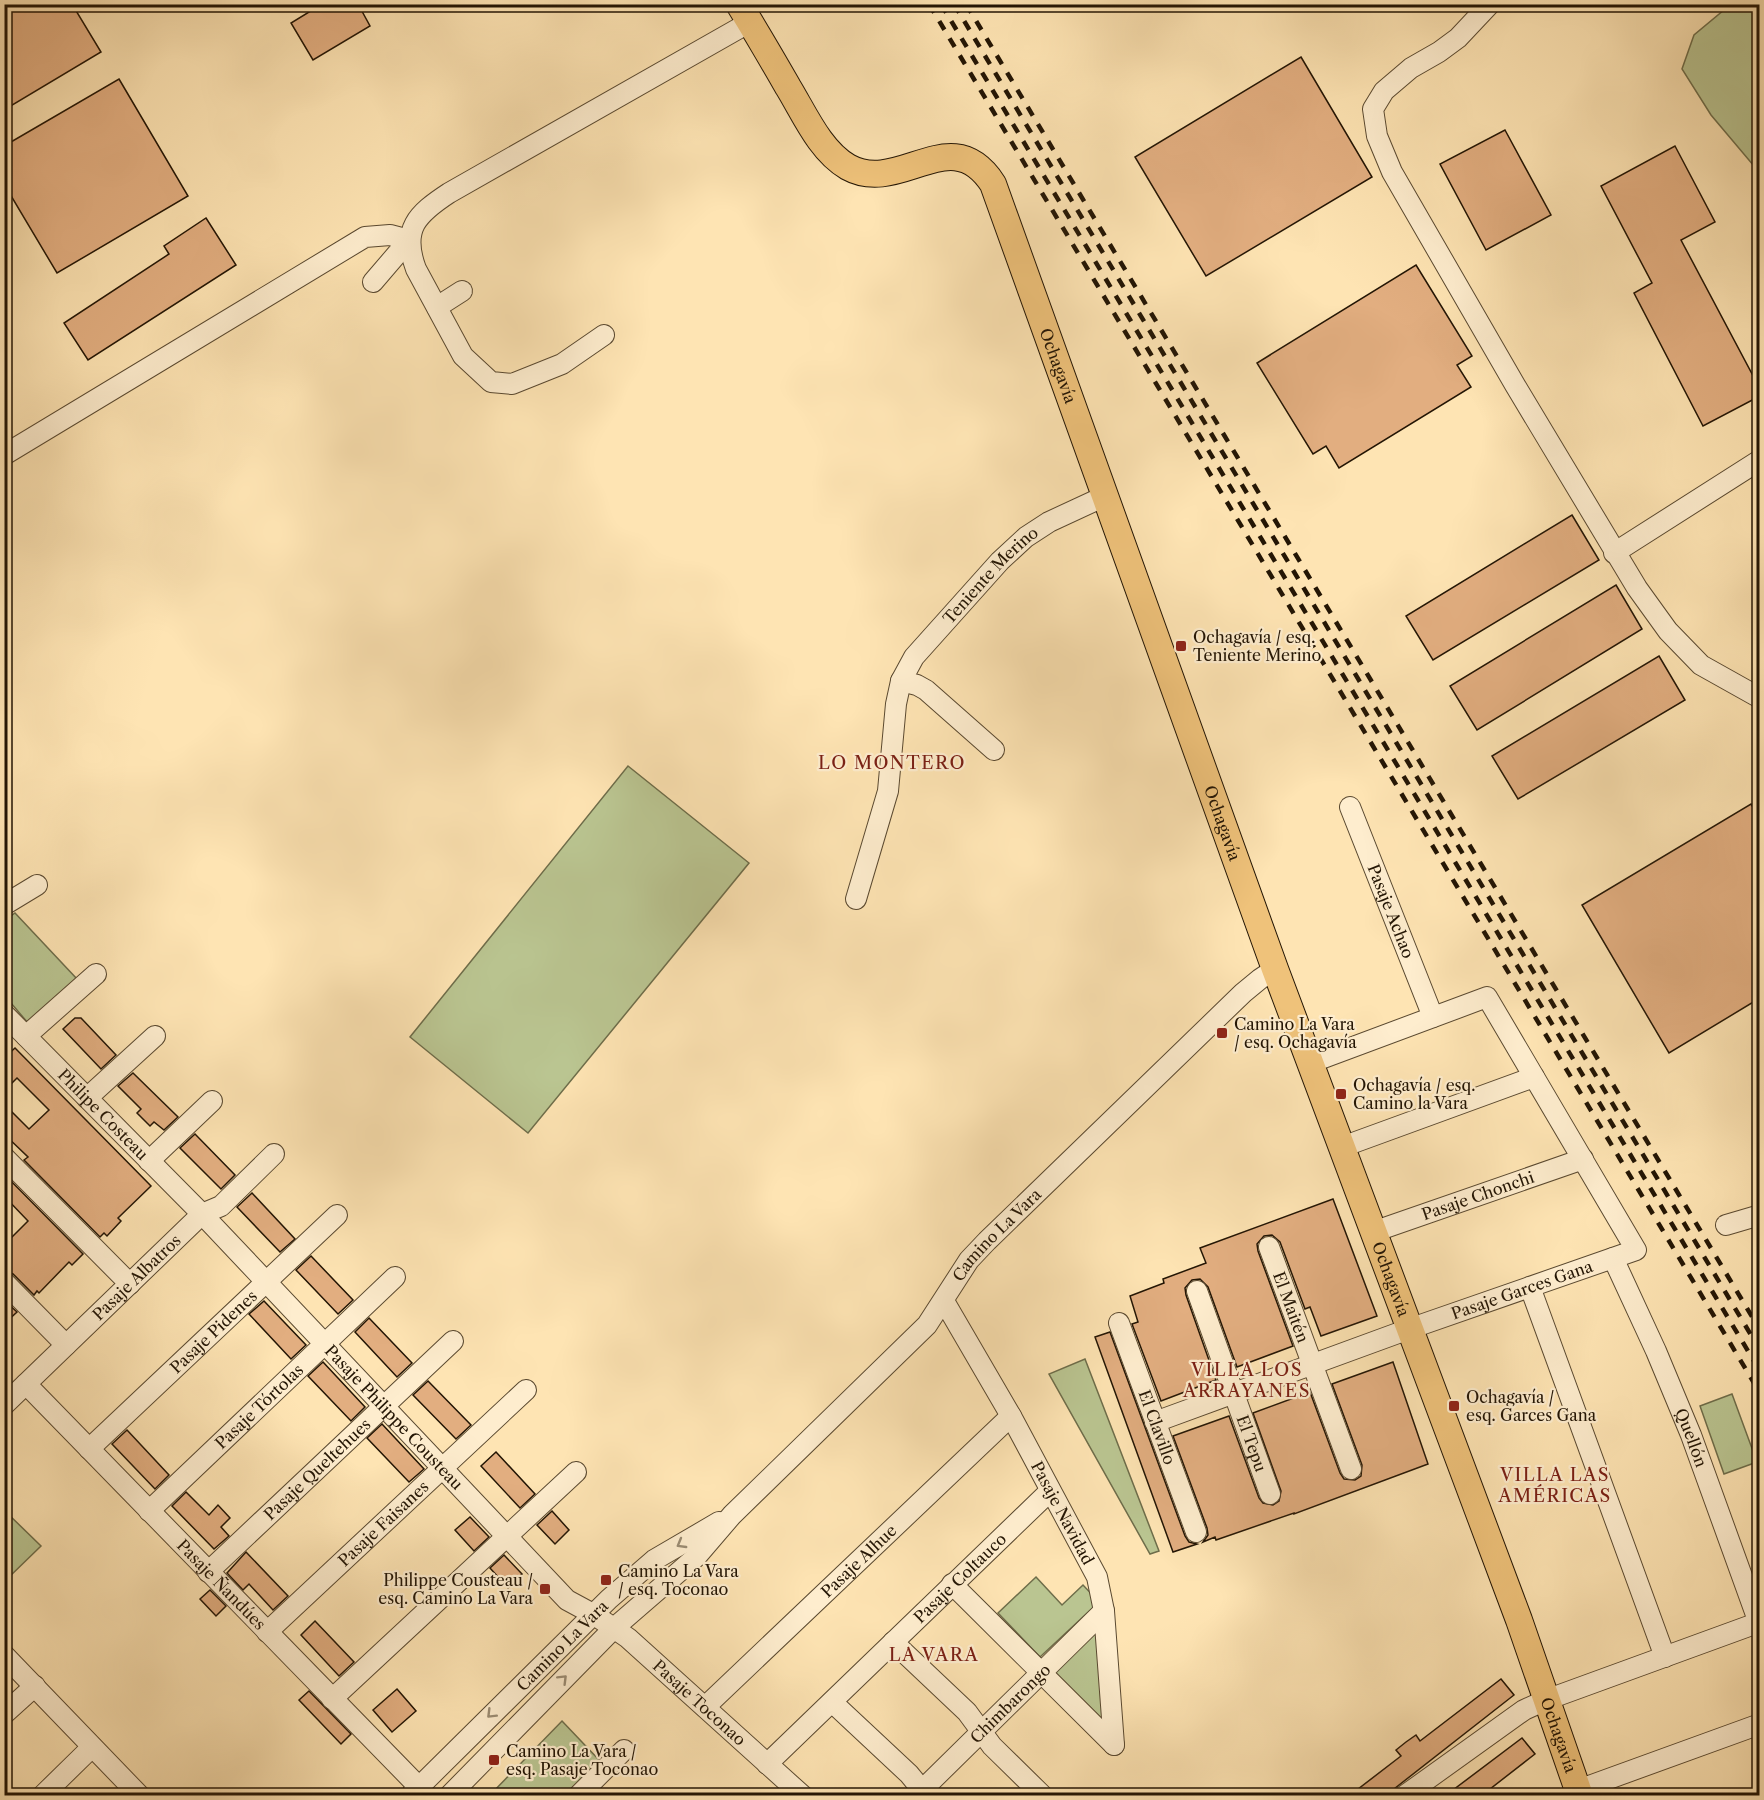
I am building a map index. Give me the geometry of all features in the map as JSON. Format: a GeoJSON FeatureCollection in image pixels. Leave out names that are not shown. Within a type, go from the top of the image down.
{"type":"FeatureCollection","features":[{"type":"Feature","properties":{"kind":"main road","name":"Ochagavía"},"geometry":{"type":"LineString","coordinates":[[744,13],[824,145],[845,166],[865,174],[885,174],[951,157],[967,159],[988,177],[996,192],[1275,969],[1519,1620],[1579,1793]]}},
{"type":"Feature","properties":{"kind":"street"},"geometry":{"type":"LineString","coordinates":[[1490,4],[1458,38],[1411,68],[1384,91],[1373,109],[1377,136],[1392,172],[1614,553],[1637,588],[1668,631],[1701,665],[1760,698]]}},
{"type":"Feature","properties":{"kind":"street"},"geometry":{"type":"LineString","coordinates":[[604,334],[562,364],[512,384],[491,382],[463,356],[416,269],[411,257],[409,240],[414,223],[421,213],[449,193],[744,13]]}},
{"type":"Feature","properties":{"kind":"street"},"geometry":{"type":"LineString","coordinates":[[4,455],[364,237],[390,235],[409,240]]}},
{"type":"Feature","properties":{"kind":"street"},"geometry":{"type":"LineString","coordinates":[[373,282],[409,240]]}},
{"type":"Feature","properties":{"kind":"street"},"geometry":{"type":"LineString","coordinates":[[437,307],[462,291]]}},
{"type":"Feature","properties":{"kind":"street"},"geometry":{"type":"LineString","coordinates":[[1614,553],[1760,460]]}},
{"type":"Feature","properties":{"kind":"street","name":"Teniente Merino"},"geometry":{"type":"LineString","coordinates":[[856,899],[888,791],[896,704],[901,681],[914,657],[1008,553],[1026,537],[1049,522],[1105,496]]}},
{"type":"Feature","properties":{"kind":"street"},"geometry":{"type":"LineString","coordinates":[[901,681],[926,690],[993,750]]}},
{"type":"Feature","properties":{"kind":"street","name":"Pasaje Achao"},"geometry":{"type":"LineString","coordinates":[[1350,807],[1433,1017]]}},
{"type":"Feature","properties":{"kind":"street"},"geometry":{"type":"LineString","coordinates":[[4,905],[37,885]]}},
{"type":"Feature","properties":{"kind":"street","name":"Camino La Vara"},"geometry":{"type":"LineString","coordinates":[[449,1796],[614,1628],[696,1557],[732,1515],[927,1325],[969,1260],[987,1241],[1244,993],[1275,969]]}},
{"type":"Feature","properties":{"kind":"street"},"geometry":{"type":"LineString","coordinates":[[26,1036],[96,974]]}},
{"type":"Feature","properties":{"kind":"street"},"geometry":{"type":"LineString","coordinates":[[1310,1063],[1487,997],[1583,1159]]}},
{"type":"Feature","properties":{"kind":"street","name":"Philipe Costeau"},"geometry":{"type":"LineString","coordinates":[[4,1014],[201,1214]]}},
{"type":"Feature","properties":{"kind":"street"},"geometry":{"type":"LineString","coordinates":[[87,1098],[155,1036]]}},
{"type":"Feature","properties":{"kind":"street"},"geometry":{"type":"LineString","coordinates":[[1342,1147],[1534,1077]]}},
{"type":"Feature","properties":{"kind":"street"},"geometry":{"type":"LineString","coordinates":[[149,1161],[212,1101]]}},
{"type":"Feature","properties":{"kind":"street","name":"Pasaje Albatros"},"geometry":{"type":"LineString","coordinates":[[4,1405],[201,1214],[221,1206],[274,1154]]}},
{"type":"Feature","properties":{"kind":"street"},"geometry":{"type":"LineString","coordinates":[[4,1157],[130,1284]]}},
{"type":"Feature","properties":{"kind":"street","name":"Pasaje Chonchi"},"geometry":{"type":"LineString","coordinates":[[1373,1232],[1583,1159]]}},
{"type":"Feature","properties":{"kind":"street","name":"Pasaje Garces Gana"},"geometry":{"type":"LineString","coordinates":[[1155,1422],[1409,1329],[1636,1250],[1583,1159]]}},
{"type":"Feature","properties":{"kind":"street","name":"Pasaje Philippe Cousteau"},"geometry":{"type":"LineString","coordinates":[[201,1214],[567,1600],[592,1614]]}},
{"type":"Feature","properties":{"kind":"street","name":"Pasaje Pidenes"},"geometry":{"type":"LineString","coordinates":[[89,1449],[337,1215]]}},
{"type":"Feature","properties":{"kind":"street"},"geometry":{"type":"LineString","coordinates":[[1726,1225],[1760,1215]]}},
{"type":"Feature","properties":{"kind":"street","name":"El Maitén"},"geometry":{"type":"LineString","coordinates":[[1269,1246],[1351,1469]]}},
{"type":"Feature","properties":{"kind":"street","name":"Quellón"},"geometry":{"type":"LineString","coordinates":[[1411,1794],[1513,1717],[1546,1700],[1759,1622],[1691,1435],[1656,1351],[1612,1258]]}},
{"type":"Feature","properties":{"kind":"street","name":"Pasaje Tórtolas"},"geometry":{"type":"LineString","coordinates":[[149,1511],[395,1277]]}},
{"type":"Feature","properties":{"kind":"street"},"geometry":{"type":"LineString","coordinates":[[4,1282],[66,1345]]}},
{"type":"Feature","properties":{"kind":"street"},"geometry":{"type":"LineString","coordinates":[[1530,1287],[1665,1657]]}},
{"type":"Feature","properties":{"kind":"street","name":"El Tepu"},"geometry":{"type":"LineString","coordinates":[[1197,1292],[1270,1494]]}},
{"type":"Feature","properties":{"kind":"street","name":"Pasaje Navidad"},"geometry":{"type":"LineString","coordinates":[[944,1301],[1011,1416],[1097,1577],[1104,1611],[1113,1745],[1041,1673]]}},
{"type":"Feature","properties":{"kind":"street","name":"El Clavillo"},"geometry":{"type":"LineString","coordinates":[[1119,1323],[1196,1532]]}},
{"type":"Feature","properties":{"kind":"street","name":"Pasaje Queltehues"},"geometry":{"type":"LineString","coordinates":[[208,1572],[453,1341]]}},
{"type":"Feature","properties":{"kind":"street","name":"Pasaje Ñandúes"},"geometry":{"type":"LineString","coordinates":[[26,1384],[421,1790]]}},
{"type":"Feature","properties":{"kind":"street","name":"Pasaje Faisanes"},"geometry":{"type":"LineString","coordinates":[[267,1632],[526,1390]]}},
{"type":"Feature","properties":{"kind":"street","name":"Pasaje Alhue"},"geometry":{"type":"LineString","coordinates":[[705,1707],[1011,1416]]}},
{"type":"Feature","properties":{"kind":"street"},"geometry":{"type":"LineString","coordinates":[[332,1699],[576,1472]]}},
{"type":"Feature","properties":{"kind":"street","name":"Pasaje Coltauco"},"geometry":{"type":"LineString","coordinates":[[767,1764],[1050,1491]]}},
{"type":"Feature","properties":{"kind":"street","name":"Camino La Vara"},"geometry":{"type":"LineString","coordinates":[[421,1790],[592,1614],[654,1560],[732,1515]]}},
{"type":"Feature","properties":{"kind":"street"},"geometry":{"type":"LineString","coordinates":[[952,1584],[1041,1673]]}},
{"type":"Feature","properties":{"kind":"street","name":"Chimbarongo"},"geometry":{"type":"LineString","coordinates":[[922,1794],[981,1731],[1104,1611]]}},
{"type":"Feature","properties":{"kind":"street","name":"Pasaje Toconao"},"geometry":{"type":"LineString","coordinates":[[592,1614],[628,1638],[803,1796]]}},
{"type":"Feature","properties":{"kind":"street"},"geometry":{"type":"LineString","coordinates":[[893,1642],[967,1712],[992,1746],[1043,1796]]}},
{"type":"Feature","properties":{"kind":"street"},"geometry":{"type":"LineString","coordinates":[[4,1655],[140,1796]]}},
{"type":"Feature","properties":{"kind":"street"},"geometry":{"type":"LineString","coordinates":[[4,1714],[35,1686]]}},
{"type":"Feature","properties":{"kind":"street"},"geometry":{"type":"LineString","coordinates":[[832,1702],[909,1774],[922,1794]]}},
{"type":"Feature","properties":{"kind":"street"},"geometry":{"type":"LineString","coordinates":[[1579,1793],[1760,1724]]}},
{"type":"Feature","properties":{"kind":"street"},"geometry":{"type":"LineString","coordinates":[[42,1796],[92,1747]]}},
{"type":"Feature","properties":{"kind":"street"},"geometry":{"type":"LineString","coordinates":[[578,1796],[624,1750]]}},
{"type":"Feature","properties":{"kind":"green space"},"geometry":{"type":"Polygon","coordinates":[[[1730,5],[1759,5],[1759,172],[1711,115],[1682,69],[1694,35],[1730,5]]]}},
{"type":"Feature","properties":{"kind":"green space"},"geometry":{"type":"Polygon","coordinates":[[[628,766],[749,863],[528,1133],[410,1037],[628,766]]]}},
{"type":"Feature","properties":{"kind":"green space"},"geometry":{"type":"Polygon","coordinates":[[[15,913],[77,979],[28,1023],[5,996],[4,921],[15,913]]]}},
{"type":"Feature","properties":{"kind":"green space"},"geometry":{"type":"Polygon","coordinates":[[[1085,1359],[1159,1551],[1150,1554],[1049,1374],[1085,1359]]]}},
{"type":"Feature","properties":{"kind":"green space"},"geometry":{"type":"Polygon","coordinates":[[[1732,1394],[1757,1462],[1724,1474],[1700,1406],[1732,1394]]]}},
{"type":"Feature","properties":{"kind":"green space"},"geometry":{"type":"Polygon","coordinates":[[[4,1510],[41,1546],[6,1580],[4,1578],[4,1510]]]}},
{"type":"Feature","properties":{"kind":"green space"},"geometry":{"type":"Polygon","coordinates":[[[1036,1577],[1062,1605],[1083,1585],[1099,1602],[1040,1657],[998,1613],[1036,1577]]]}},
{"type":"Feature","properties":{"kind":"green space"},"geometry":{"type":"Polygon","coordinates":[[[1097,1629],[1106,1726],[1053,1672],[1097,1629]]]}},
{"type":"Feature","properties":{"kind":"green space"},"geometry":{"type":"Polygon","coordinates":[[[562,1721],[600,1761],[566,1795],[489,1796],[562,1721]]]}},
{"type":"Feature","properties":{"kind":"building"},"geometry":{"type":"Polygon","coordinates":[[[4,4],[72,4],[101,52],[4,110],[4,4]]]}},
{"type":"Feature","properties":{"kind":"building"},"geometry":{"type":"Polygon","coordinates":[[[322,4],[358,4],[370,26],[313,60],[291,23],[322,4]]]}},
{"type":"Feature","properties":{"kind":"building"},"geometry":{"type":"Polygon","coordinates":[[[1301,57],[1372,177],[1206,276],[1135,157],[1301,57]]]}},
{"type":"Feature","properties":{"kind":"building"},"geometry":{"type":"Polygon","coordinates":[[[119,79],[188,196],[57,273],[4,184],[4,146],[119,79]]]}},
{"type":"Feature","properties":{"kind":"building"},"geometry":{"type":"Polygon","coordinates":[[[1505,130],[1551,215],[1486,250],[1440,164],[1505,130]]]}},
{"type":"Feature","properties":{"kind":"building"},"geometry":{"type":"Polygon","coordinates":[[[1675,146],[1715,222],[1681,240],[1760,389],[1760,396],[1703,426],[1634,293],[1652,283],[1601,186],[1675,146]]]}},
{"type":"Feature","properties":{"kind":"building"},"geometry":{"type":"Polygon","coordinates":[[[206,218],[236,265],[88,360],[64,323],[169,254],[164,246],[206,218]]]}},
{"type":"Feature","properties":{"kind":"building"},"geometry":{"type":"Polygon","coordinates":[[[1416,265],[1472,356],[1457,365],[1471,387],[1339,468],[1326,446],[1313,454],[1257,363],[1416,265]]]}},
{"type":"Feature","properties":{"kind":"building"},"geometry":{"type":"Polygon","coordinates":[[[1572,515],[1599,560],[1433,660],[1406,616],[1572,515]]]}},
{"type":"Feature","properties":{"kind":"building"},"geometry":{"type":"Polygon","coordinates":[[[1616,585],[1642,629],[1477,730],[1450,686],[1616,585]]]}},
{"type":"Feature","properties":{"kind":"building"},"geometry":{"type":"Polygon","coordinates":[[[1659,656],[1685,700],[1518,799],[1492,756],[1659,656]]]}},
{"type":"Feature","properties":{"kind":"building"},"geometry":{"type":"Polygon","coordinates":[[[1751,804],[1760,819],[1760,998],[1669,1053],[1582,905],[1751,804]]]}},
{"type":"Feature","properties":{"kind":"building"},"geometry":{"type":"Polygon","coordinates":[[[75,1018],[81,1018],[116,1055],[101,1069],[63,1029],[75,1018]]]}},
{"type":"Feature","properties":{"kind":"building"},"geometry":{"type":"Polygon","coordinates":[[[15,1048],[151,1186],[118,1218],[121,1221],[107,1236],[104,1233],[100,1237],[24,1160],[28,1157],[4,1134],[4,1104],[29,1129],[49,1110],[17,1078],[4,1091],[4,1058],[15,1048]]]}},
{"type":"Feature","properties":{"kind":"building"},"geometry":{"type":"Polygon","coordinates":[[[133,1073],[178,1117],[164,1130],[154,1122],[150,1126],[137,1113],[141,1109],[118,1086],[133,1073]]]}},
{"type":"Feature","properties":{"kind":"building"},"geometry":{"type":"Polygon","coordinates":[[[195,1134],[235,1175],[221,1189],[180,1148],[195,1134]]]}},
{"type":"Feature","properties":{"kind":"building"},"geometry":{"type":"Polygon","coordinates":[[[7,1177],[83,1254],[72,1265],[69,1262],[39,1293],[37,1291],[34,1295],[13,1274],[4,1270],[4,1245],[28,1221],[4,1196],[4,1180],[7,1177]]]}},
{"type":"Feature","properties":{"kind":"building"},"geometry":{"type":"Polygon","coordinates":[[[252,1193],[295,1239],[280,1252],[237,1207],[252,1193]]]}},
{"type":"Feature","properties":{"kind":"building"},"geometry":{"type":"Polygon","coordinates":[[[1333,1199],[1377,1316],[1321,1336],[1310,1307],[1305,1309],[1280,1242],[1272,1235],[1264,1236],[1257,1244],[1258,1251],[1293,1346],[1237,1367],[1208,1287],[1200,1279],[1192,1280],[1185,1288],[1186,1295],[1216,1380],[1161,1401],[1132,1324],[1138,1322],[1130,1296],[1164,1283],[1163,1279],[1206,1263],[1200,1248],[1333,1199]]]}},
{"type":"Feature","properties":{"kind":"building"},"geometry":{"type":"Polygon","coordinates":[[[311,1256],[353,1300],[338,1314],[296,1270],[311,1256]]]}},
{"type":"Feature","properties":{"kind":"building"},"geometry":{"type":"Polygon","coordinates":[[[4,1300],[17,1312],[4,1324],[4,1300]]]}},
{"type":"Feature","properties":{"kind":"building"},"geometry":{"type":"Polygon","coordinates":[[[264,1301],[306,1345],[291,1359],[249,1314],[264,1301]]]}},
{"type":"Feature","properties":{"kind":"building"},"geometry":{"type":"Polygon","coordinates":[[[369,1318],[412,1363],[397,1377],[355,1332],[369,1318]]]}},
{"type":"Feature","properties":{"kind":"building"},"geometry":{"type":"Polygon","coordinates":[[[1110,1332],[1185,1536],[1189,1542],[1197,1544],[1173,1552],[1095,1337],[1110,1332]]]}},
{"type":"Feature","properties":{"kind":"building"},"geometry":{"type":"Polygon","coordinates":[[[323,1362],[365,1407],[351,1421],[308,1376],[323,1362]]]}},
{"type":"Feature","properties":{"kind":"building"},"geometry":{"type":"Polygon","coordinates":[[[1393,1362],[1428,1464],[1294,1514],[1216,1540],[1215,1537],[1203,1542],[1208,1535],[1207,1528],[1173,1436],[1229,1416],[1259,1498],[1263,1503],[1273,1505],[1279,1501],[1281,1491],[1253,1413],[1310,1392],[1340,1473],[1344,1479],[1355,1480],[1361,1476],[1362,1465],[1332,1384],[1393,1362]]]}},
{"type":"Feature","properties":{"kind":"building"},"geometry":{"type":"Polygon","coordinates":[[[428,1381],[471,1425],[456,1439],[413,1395],[428,1381]]]}},
{"type":"Feature","properties":{"kind":"building"},"geometry":{"type":"Polygon","coordinates":[[[382,1424],[424,1469],[409,1482],[367,1438],[382,1424]]]}},
{"type":"Feature","properties":{"kind":"building"},"geometry":{"type":"Polygon","coordinates":[[[127,1430],[169,1475],[155,1489],[112,1444],[127,1430]]]}},
{"type":"Feature","properties":{"kind":"building"},"geometry":{"type":"Polygon","coordinates":[[[496,1452],[535,1494],[520,1508],[481,1466],[496,1452]]]}},
{"type":"Feature","properties":{"kind":"building"},"geometry":{"type":"Polygon","coordinates":[[[186,1492],[209,1515],[218,1505],[230,1518],[221,1527],[229,1536],[214,1549],[172,1506],[186,1492]]]}},
{"type":"Feature","properties":{"kind":"building"},"geometry":{"type":"Polygon","coordinates":[[[552,1511],[569,1530],[555,1544],[537,1525],[552,1511]]]}},
{"type":"Feature","properties":{"kind":"building"},"geometry":{"type":"Polygon","coordinates":[[[470,1517],[489,1537],[474,1551],[455,1530],[470,1517]]]}},
{"type":"Feature","properties":{"kind":"building"},"geometry":{"type":"Polygon","coordinates":[[[246,1552],[288,1596],[273,1610],[249,1584],[243,1590],[227,1573],[246,1552]]]}},
{"type":"Feature","properties":{"kind":"building"},"geometry":{"type":"Polygon","coordinates":[[[504,1555],[522,1574],[508,1588],[490,1568],[504,1555]]]}},
{"type":"Feature","properties":{"kind":"building"},"geometry":{"type":"Polygon","coordinates":[[[210,1590],[226,1606],[216,1616],[200,1599],[210,1590]]]}},
{"type":"Feature","properties":{"kind":"building"},"geometry":{"type":"Polygon","coordinates":[[[315,1621],[354,1662],[339,1676],[301,1635],[315,1621]]]}},
{"type":"Feature","properties":{"kind":"building"},"geometry":{"type":"Polygon","coordinates":[[[1501,1679],[1514,1695],[1385,1796],[1349,1796],[1401,1756],[1396,1750],[1406,1742],[1416,1735],[1420,1741],[1501,1679]]]}},
{"type":"Feature","properties":{"kind":"building"},"geometry":{"type":"Polygon","coordinates":[[[397,1689],[416,1711],[392,1732],[373,1710],[397,1689]]]}},
{"type":"Feature","properties":{"kind":"building"},"geometry":{"type":"Polygon","coordinates":[[[309,1691],[351,1734],[341,1744],[299,1700],[309,1691]]]}},
{"type":"Feature","properties":{"kind":"building"},"geometry":{"type":"Polygon","coordinates":[[[1522,1738],[1535,1754],[1481,1796],[1445,1796],[1522,1738]]]}},
{"type":"Feature","properties":{"kind":"railway"},"geometry":{"type":"LineString","coordinates":[[929,4],[1760,1393]]}},
{"type":"Feature","properties":{"kind":"railway"},"geometry":{"type":"LineString","coordinates":[[941,4],[1760,1371]]}},
{"type":"Feature","properties":{"kind":"railway"},"geometry":{"type":"LineString","coordinates":[[954,4],[1760,1350]]}},
{"type":"Feature","properties":{"kind":"railway"},"geometry":{"type":"LineString","coordinates":[[966,4],[1760,1330]]}},
{"type":"Feature","properties":{"kind":"place","name":"Ochagavía / esq. Teniente Merino"},"geometry":{"type":"Point","coordinates":[1181,646]}},
{"type":"Feature","properties":{"kind":"place","name":"Camino La Vara / esq. Ochagavía"},"geometry":{"type":"Point","coordinates":[1222,1033]}},
{"type":"Feature","properties":{"kind":"place","name":"Ochagavía / esq. Camino la Vara"},"geometry":{"type":"Point","coordinates":[1341,1094]}},
{"type":"Feature","properties":{"kind":"place","name":"Ochagavía / esq. Garces Gana"},"geometry":{"type":"Point","coordinates":[1454,1406]}},
{"type":"Feature","properties":{"kind":"place","name":"Camino La Vara / esq. Toconao"},"geometry":{"type":"Point","coordinates":[606,1580]}},
{"type":"Feature","properties":{"kind":"place","name":"Philippe Cousteau / esq. Camino La Vara"},"geometry":{"type":"Point","coordinates":[545,1589]}},
{"type":"Feature","properties":{"kind":"place","name":"Camino La Vara / esq. Pasaje Toconao"},"geometry":{"type":"Point","coordinates":[494,1760]}},
{"type":"Feature","properties":{"kind":"district","name":"LO MONTERO"},"geometry":{"type":"Point","coordinates":[892,763]}},
{"type":"Feature","properties":{"kind":"district","name":"VILLA LOS ARRAYANES"},"geometry":{"type":"Point","coordinates":[1247,1380]}},
{"type":"Feature","properties":{"kind":"district","name":"VILLA LAS AMÉRICAS"},"geometry":{"type":"Point","coordinates":[1555,1485]}},
{"type":"Feature","properties":{"kind":"district","name":"LA VARA"},"geometry":{"type":"Point","coordinates":[934,1655]}}]}
